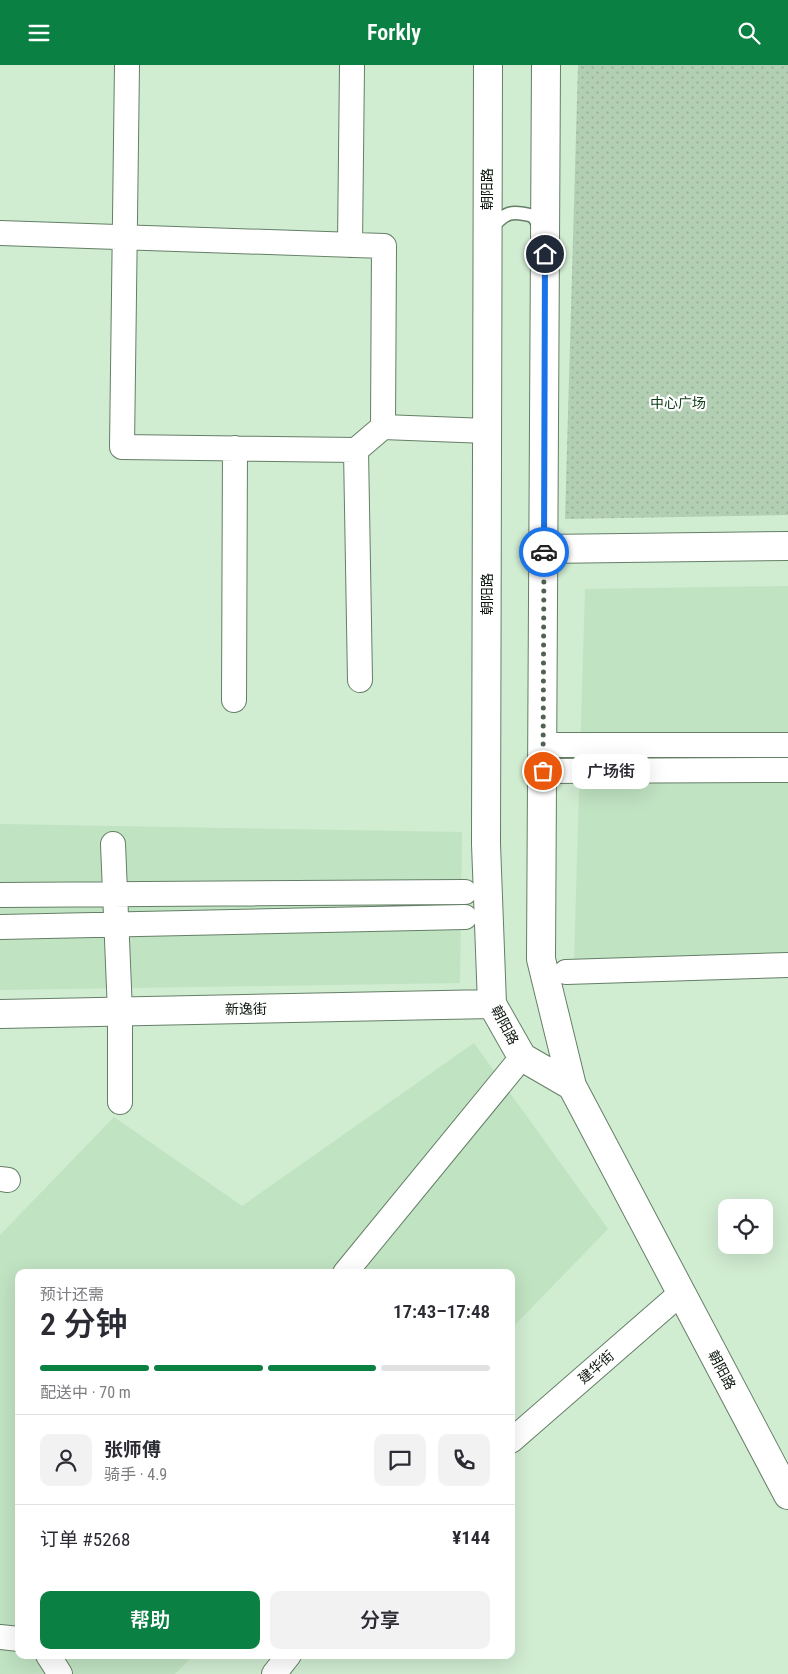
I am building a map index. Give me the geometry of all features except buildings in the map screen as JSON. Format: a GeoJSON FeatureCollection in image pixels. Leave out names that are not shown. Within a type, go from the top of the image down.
{"type":"FeatureCollection","features":[{"type":"Feature","properties":{"kind":"main road","name":"朝阳路"},"geometry":{"type":"LineString","coordinates":[[488,65],[486,844],[492,1004],[522,1057],[572,1086]]}},
{"type":"Feature","properties":{"kind":"main road","name":"朝阳路"},"geometry":{"type":"LineString","coordinates":[[546,65],[544,745],[541,959],[572,1086],[788,1495]]}},
{"type":"Feature","properties":{"kind":"main road"},"geometry":{"type":"LineString","coordinates":[[544,549],[788,546]]}},
{"type":"Feature","properties":{"kind":"main road","name":"新逸街"},"geometry":{"type":"LineString","coordinates":[[0,1014],[492,1004]]}},
{"type":"Feature","properties":{"kind":"street"},"geometry":{"type":"LineString","coordinates":[[127,65],[122,447],[356,450],[383,427],[487,431]]}},
{"type":"Feature","properties":{"kind":"street"},"geometry":{"type":"LineString","coordinates":[[350,245],[352,65]]}},
{"type":"Feature","properties":{"kind":"street"},"geometry":{"type":"LineString","coordinates":[[0,233],[384,246],[383,427]]}},
{"type":"Feature","properties":{"kind":"street"},"geometry":{"type":"LineString","coordinates":[[234,700],[235,448]]}},
{"type":"Feature","properties":{"kind":"street"},"geometry":{"type":"LineString","coordinates":[[356,450],[360,680]]}},
{"type":"Feature","properties":{"kind":"street"},"geometry":{"type":"LineString","coordinates":[[544,745],[788,745]]}},
{"type":"Feature","properties":{"kind":"street"},"geometry":{"type":"LineString","coordinates":[[543,771],[788,770]]}},
{"type":"Feature","properties":{"kind":"street"},"geometry":{"type":"LineString","coordinates":[[113,844],[120,1011],[120,1102]]}},
{"type":"Feature","properties":{"kind":"street"},"geometry":{"type":"LineString","coordinates":[[0,895],[465,892]]}},
{"type":"Feature","properties":{"kind":"street"},"geometry":{"type":"LineString","coordinates":[[0,927],[465,917]]}},
{"type":"Feature","properties":{"kind":"street"},"geometry":{"type":"LineString","coordinates":[[566,971],[788,965]]}},
{"type":"Feature","properties":{"kind":"street"},"geometry":{"type":"LineString","coordinates":[[347,1269],[522,1057]]}},
{"type":"Feature","properties":{"kind":"street","name":"建华街"},"geometry":{"type":"LineString","coordinates":[[515,1438],[681,1293]]}},
{"type":"Feature","properties":{"kind":"street"},"geometry":{"type":"LineString","coordinates":[[0,1637],[15,1639]]}},
{"type":"Feature","properties":{"kind":"street"},"geometry":{"type":"LineString","coordinates":[[51,1659],[60,1674]]}},
{"type":"Feature","properties":{"kind":"street"},"geometry":{"type":"LineString","coordinates":[[274,1674],[286,1659]]}},
{"type":"Feature","properties":{"kind":"lane"},"geometry":{"type":"LineString","coordinates":[[487,232],[502,216],[518,212],[533,216],[545,234]]}},
{"type":"Feature","properties":{"kind":"shaded area"},"geometry":{"type":"Polygon","coordinates":[[[788,586],[788,955],[574,962],[585,589],[788,586]]]}},
{"type":"Feature","properties":{"kind":"shaded area"},"geometry":{"type":"Polygon","coordinates":[[[0,824],[462,832],[460,983],[0,990],[0,824]]]}},
{"type":"Feature","properties":{"kind":"shaded area"},"geometry":{"type":"Polygon","coordinates":[[[474,1043],[608,1229],[515,1325],[515,1269],[15,1269],[15,1659],[190,1659],[175,1674],[0,1674],[0,1235],[114,1117],[242,1206],[474,1043]]]}},
{"type":"Feature","properties":{"kind":"green space","name":"中心广场"},"geometry":{"type":"Polygon","coordinates":[[[578,65],[788,65],[788,515],[565,519],[578,65]]]}},
{"type":"Feature","properties":{"kind":"way so far"},"geometry":{"type":"LineString","coordinates":[[543,771],[544,552]]}},
{"type":"Feature","properties":{"kind":"place","name":"广场街"},"geometry":{"type":"Point","coordinates":[543,771]}},
{"type":"Feature","properties":{"kind":"route"},"geometry":{"type":"LineString","coordinates":[[544,552],[545,254]]}}]}
